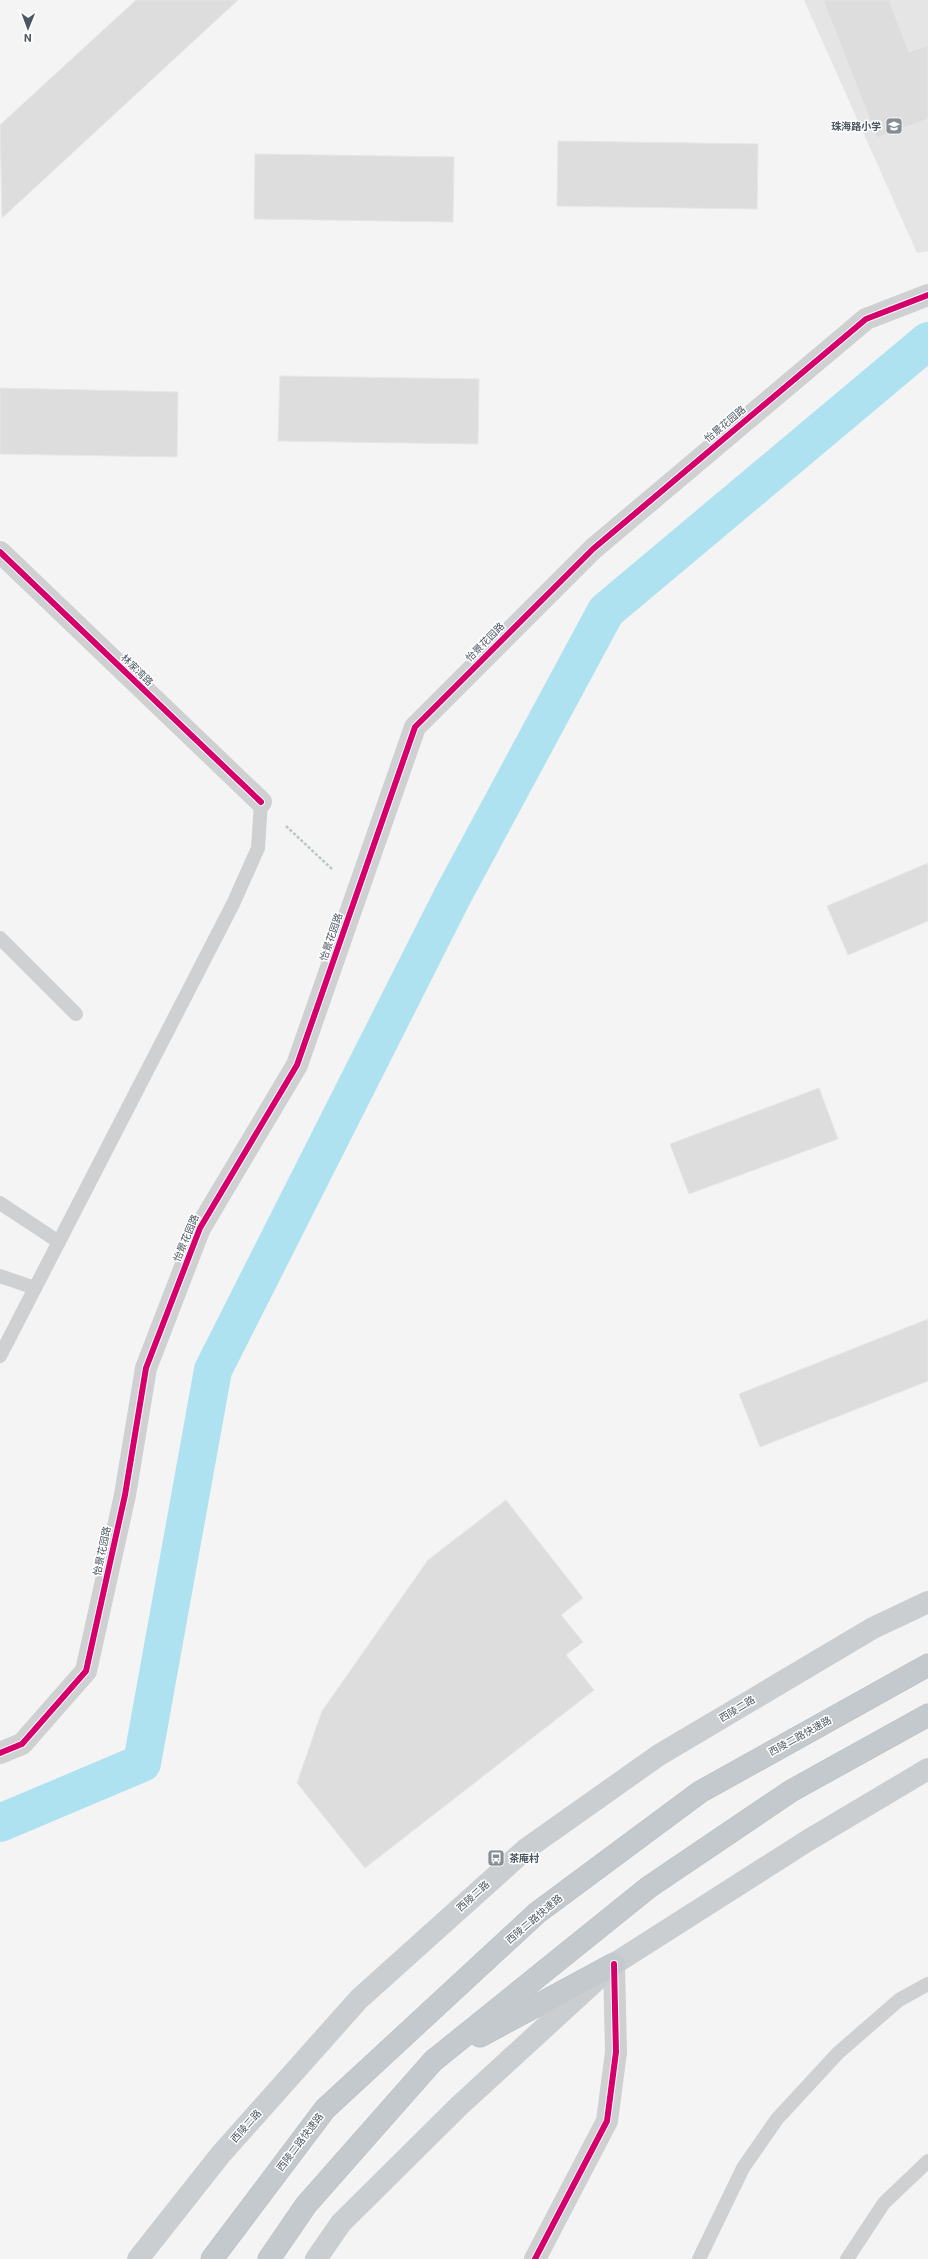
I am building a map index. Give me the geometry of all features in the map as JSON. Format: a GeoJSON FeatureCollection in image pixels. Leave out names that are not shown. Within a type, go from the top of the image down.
{"type":"FeatureCollection","features":[{"type":"Feature","properties":{"kind":"highway","name":"西陵二路快速路"},"geometry":{"type":"LineString","coordinates":[[212,2259],[325,2109],[537,1913],[700,1792],[928,1665]]}},
{"type":"Feature","properties":{"kind":"highway"},"geometry":{"type":"LineString","coordinates":[[269,2259],[306,2204],[433,2061],[649,1887],[791,1791],[928,1715]]}},
{"type":"Feature","properties":{"kind":"highway"},"geometry":{"type":"LineString","coordinates":[[433,2061],[614,1964]]}},
{"type":"Feature","properties":{"kind":"main road","name":"西陵二路"},"geometry":{"type":"LineString","coordinates":[[138,2259],[221,2154],[359,1999],[526,1849],[659,1755],[873,1628],[928,1602]]}},
{"type":"Feature","properties":{"kind":"main road"},"geometry":{"type":"LineString","coordinates":[[316,2259],[341,2223],[459,2106],[614,1964],[807,1841],[928,1769]]}},
{"type":"Feature","properties":{"kind":"street","name":"怡景花园路"},"geometry":{"type":"LineString","coordinates":[[0,1753],[22,1744],[86,1671],[125,1495],[146,1368],[200,1228],[297,1065],[415,727],[593,549],[866,318],[928,295]]}},
{"type":"Feature","properties":{"kind":"street","name":"林家湾路"},"geometry":{"type":"LineString","coordinates":[[0,552],[261,802]]}},
{"type":"Feature","properties":{"kind":"street"},"geometry":{"type":"LineString","coordinates":[[538,2257],[607,2120],[616,2052],[614,1964]]}},
{"type":"Feature","properties":{"kind":"lane"},"geometry":{"type":"LineString","coordinates":[[0,1356],[233,904],[258,848],[261,802]]}},
{"type":"Feature","properties":{"kind":"lane"},"geometry":{"type":"LineString","coordinates":[[0,938],[76,1014]]}},
{"type":"Feature","properties":{"kind":"lane"},"geometry":{"type":"LineString","coordinates":[[0,1203],[59,1242]]}},
{"type":"Feature","properties":{"kind":"lane"},"geometry":{"type":"LineString","coordinates":[[0,1276],[35,1288]]}},
{"type":"Feature","properties":{"kind":"lane"},"geometry":{"type":"LineString","coordinates":[[699,2259],[743,2168],[777,2119],[838,2053],[899,2000],[928,1984]]}},
{"type":"Feature","properties":{"kind":"lane"},"geometry":{"type":"LineString","coordinates":[[847,2259],[884,2203],[928,2161]]}},
{"type":"Feature","properties":{"kind":"path"},"geometry":{"type":"LineString","coordinates":[[261,802],[357,893]]}},
{"type":"Feature","properties":{"kind":"shaded area","name":"珠海路小学"},"geometry":{"type":"Polygon","coordinates":[[[804,0],[928,0],[928,251],[917,253],[804,0]]]}},
{"type":"Feature","properties":{"kind":"building"},"geometry":{"type":"Polygon","coordinates":[[[136,0],[238,0],[2,218],[0,125],[136,0]]]}},
{"type":"Feature","properties":{"kind":"building"},"geometry":{"type":"Polygon","coordinates":[[[823,0],[889,0],[909,52],[928,45],[928,119],[877,138],[823,0]]]}},
{"type":"Feature","properties":{"kind":"building"},"geometry":{"type":"Polygon","coordinates":[[[558,141],[758,144],[757,209],[557,206],[558,141]]]}},
{"type":"Feature","properties":{"kind":"building"},"geometry":{"type":"Polygon","coordinates":[[[255,154],[454,157],[453,222],[254,219],[255,154]]]}},
{"type":"Feature","properties":{"kind":"building"},"geometry":{"type":"Polygon","coordinates":[[[280,376],[479,379],[478,444],[278,441],[280,376]]]}},
{"type":"Feature","properties":{"kind":"building"},"geometry":{"type":"Polygon","coordinates":[[[0,388],[178,392],[177,457],[0,454],[0,388]]]}},
{"type":"Feature","properties":{"kind":"building"},"geometry":{"type":"Polygon","coordinates":[[[928,863],[928,921],[848,955],[827,906],[928,863]]]}},
{"type":"Feature","properties":{"kind":"building"},"geometry":{"type":"Polygon","coordinates":[[[819,1088],[838,1139],[689,1194],[670,1144],[819,1088]]]}},
{"type":"Feature","properties":{"kind":"building"},"geometry":{"type":"Polygon","coordinates":[[[928,1319],[928,1381],[760,1447],[739,1394],[928,1319]]]}},
{"type":"Feature","properties":{"kind":"building"},"geometry":{"type":"Polygon","coordinates":[[[506,1500],[583,1598],[561,1615],[583,1642],[566,1655],[594,1690],[365,1868],[297,1783],[322,1711],[428,1560],[506,1500]]]}},
{"type":"Feature","properties":{"kind":"waterway"},"geometry":{"type":"LineString","coordinates":[[0,1823],[142,1763],[213,1370],[453,895],[606,611],[928,341]]}},
{"type":"Feature","properties":{"kind":"cycle path"},"geometry":{"type":"LineString","coordinates":[[0,1753],[22,1744],[86,1671],[125,1495],[146,1368],[200,1228],[297,1065],[415,727],[593,549],[866,319],[928,295]]}},
{"type":"Feature","properties":{"kind":"cycle path"},"geometry":{"type":"LineString","coordinates":[[0,552],[261,802]]}},
{"type":"Feature","properties":{"kind":"cycle path"},"geometry":{"type":"LineString","coordinates":[[535,2259],[607,2121],[616,2052],[614,1964]]}},
{"type":"Feature","properties":{"kind":"place","name":"珠海路小学"},"geometry":{"type":"Point","coordinates":[894,126]}},
{"type":"Feature","properties":{"kind":"place","name":"茶庵村"},"geometry":{"type":"Point","coordinates":[496,1858]}}]}
